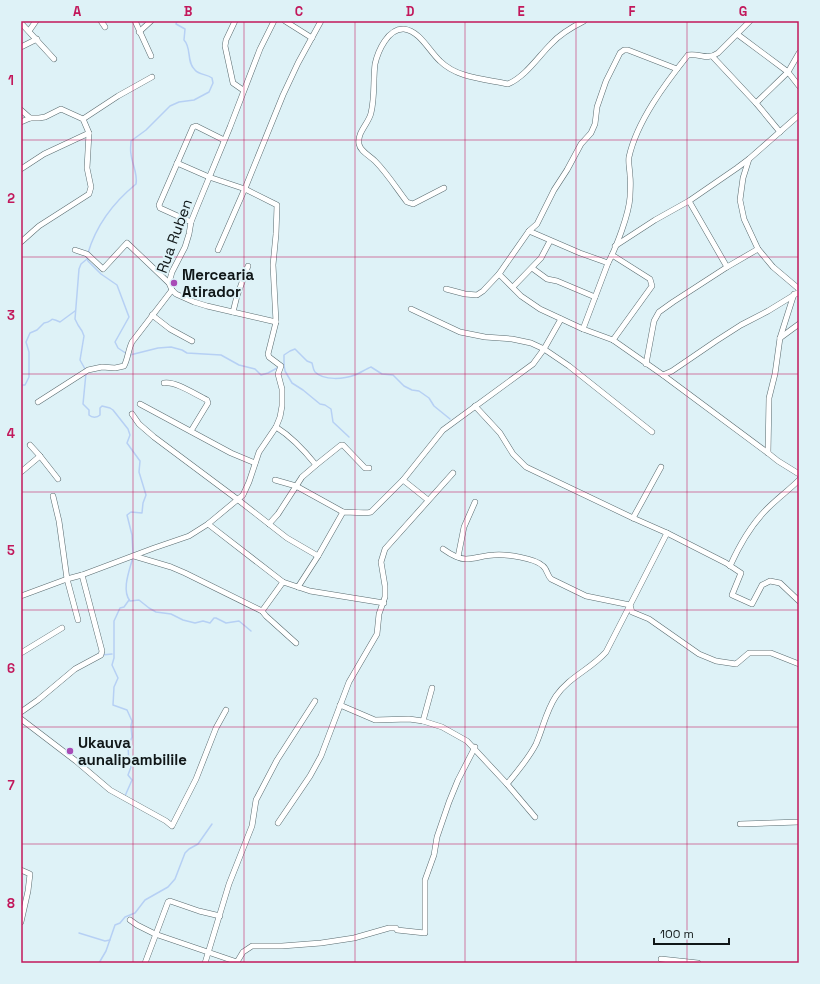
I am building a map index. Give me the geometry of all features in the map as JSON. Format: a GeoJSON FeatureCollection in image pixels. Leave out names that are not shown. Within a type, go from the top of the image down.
{"type":"FeatureCollection","features":[{"type":"Feature","properties":{"kind":"street"},"geometry":{"type":"LineString","coordinates":[[29,31],[36,21]]}},
{"type":"Feature","properties":{"kind":"street"},"geometry":{"type":"LineString","coordinates":[[101,21],[105,27]]}},
{"type":"Feature","properties":{"kind":"street"},"geometry":{"type":"LineString","coordinates":[[135,21],[151,56]]}},
{"type":"Feature","properties":{"kind":"street"},"geometry":{"type":"LineString","coordinates":[[139,32],[151,21]]}},
{"type":"Feature","properties":{"kind":"street"},"geometry":{"type":"LineString","coordinates":[[235,21],[226,40],[226,53],[233,83],[243,90]]}},
{"type":"Feature","properties":{"kind":"street","name":"Rua Ruben"},"geometry":{"type":"LineString","coordinates":[[75,250],[87,254],[103,269],[127,243],[169,283],[172,272],[185,247],[191,222],[230,128],[243,90],[260,49],[274,21]]}},
{"type":"Feature","properties":{"kind":"street"},"geometry":{"type":"LineString","coordinates":[[285,21],[312,38]]}},
{"type":"Feature","properties":{"kind":"street"},"geometry":{"type":"LineString","coordinates":[[218,250],[245,189],[283,95],[298,63],[322,21]]}},
{"type":"Feature","properties":{"kind":"street"},"geometry":{"type":"LineString","coordinates":[[444,188],[413,204],[407,202],[378,164],[362,150],[359,144],[362,129],[370,116],[372,109],[376,64],[379,53],[388,37],[395,30],[404,29],[422,40],[439,60],[456,73],[508,84],[514,82],[521,76],[564,32],[584,21]]}},
{"type":"Feature","properties":{"kind":"street"},"geometry":{"type":"LineString","coordinates":[[583,329],[625,218],[630,199],[629,159],[644,119],[688,55],[694,54],[707,58],[713,57],[750,21]]}},
{"type":"Feature","properties":{"kind":"street"},"geometry":{"type":"LineString","coordinates":[[21,23],[54,59]]}},
{"type":"Feature","properties":{"kind":"street"},"geometry":{"type":"LineString","coordinates":[[737,34],[788,72],[799,86]]}},
{"type":"Feature","properties":{"kind":"street"},"geometry":{"type":"LineString","coordinates":[[21,47],[37,40]]}},
{"type":"Feature","properties":{"kind":"street"},"geometry":{"type":"LineString","coordinates":[[446,289],[465,294],[477,295],[483,291],[499,274],[529,231],[537,224],[554,190],[582,144],[591,133],[595,124],[597,107],[606,81],[620,53],[624,50],[628,50],[677,69]]}},
{"type":"Feature","properties":{"kind":"street"},"geometry":{"type":"LineString","coordinates":[[756,103],[788,72],[799,54]]}},
{"type":"Feature","properties":{"kind":"street"},"geometry":{"type":"LineString","coordinates":[[713,57],[756,103],[780,132]]}},
{"type":"Feature","properties":{"kind":"street"},"geometry":{"type":"LineString","coordinates":[[83,119],[118,96],[152,77]]}},
{"type":"Feature","properties":{"kind":"street"},"geometry":{"type":"LineString","coordinates":[[21,122],[30,118],[45,116],[61,108],[83,119],[89,133],[87,168],[92,187],[89,194],[39,226],[21,242]]}},
{"type":"Feature","properties":{"kind":"street"},"geometry":{"type":"LineString","coordinates":[[21,110],[30,118]]}},
{"type":"Feature","properties":{"kind":"street"},"geometry":{"type":"LineString","coordinates":[[615,246],[655,220],[689,201],[749,159],[799,115]]}},
{"type":"Feature","properties":{"kind":"street"},"geometry":{"type":"LineString","coordinates":[[191,222],[162,209],[158,205],[193,127],[196,126],[224,140]]}},
{"type":"Feature","properties":{"kind":"street"},"geometry":{"type":"LineString","coordinates":[[21,169],[44,154],[89,133]]}},
{"type":"Feature","properties":{"kind":"street"},"geometry":{"type":"LineString","coordinates":[[749,159],[743,178],[740,200],[744,219],[758,249],[797,292]]}},
{"type":"Feature","properties":{"kind":"street"},"geometry":{"type":"LineString","coordinates":[[21,588],[22,595],[67,579],[82,576],[189,536],[208,524],[243,495],[259,452],[276,427],[280,418],[282,389],[278,374],[281,366],[269,357],[268,354],[276,322],[273,265],[277,204],[245,189],[209,177],[177,163]]}},
{"type":"Feature","properties":{"kind":"street"},"geometry":{"type":"LineString","coordinates":[[689,201],[727,267]]}},
{"type":"Feature","properties":{"kind":"street"},"geometry":{"type":"LineString","coordinates":[[529,231],[550,241],[608,263]]}},
{"type":"Feature","properties":{"kind":"street"},"geometry":{"type":"LineString","coordinates":[[513,287],[541,258],[550,241]]}},
{"type":"Feature","properties":{"kind":"street"},"geometry":{"type":"LineString","coordinates":[[646,364],[654,321],[659,312],[727,267],[758,249]]}},
{"type":"Feature","properties":{"kind":"street"},"geometry":{"type":"LineString","coordinates":[[612,255],[650,279],[652,286],[613,340]]}},
{"type":"Feature","properties":{"kind":"street"},"geometry":{"type":"LineString","coordinates":[[233,312],[248,266]]}},
{"type":"Feature","properties":{"kind":"street"},"geometry":{"type":"LineString","coordinates":[[532,268],[547,279],[557,281],[595,297]]}},
{"type":"Feature","properties":{"kind":"street"},"geometry":{"type":"LineString","coordinates":[[499,274],[521,296],[540,309],[583,329],[613,340],[663,375],[768,452],[778,461],[799,474]]}},
{"type":"Feature","properties":{"kind":"street"},"geometry":{"type":"LineString","coordinates":[[38,402],[88,370],[102,367],[115,368],[124,366],[127,361],[128,352],[132,342],[172,290],[169,283]]}},
{"type":"Feature","properties":{"kind":"street","name":"Rua Ruben"},"geometry":{"type":"LineString","coordinates":[[172,290],[194,302],[276,322]]}},
{"type":"Feature","properties":{"kind":"street"},"geometry":{"type":"LineString","coordinates":[[768,452],[769,398],[775,374],[780,338],[797,292]]}},
{"type":"Feature","properties":{"kind":"street"},"geometry":{"type":"LineString","coordinates":[[663,375],[672,371],[735,329],[768,311],[797,292]]}},
{"type":"Feature","properties":{"kind":"street"},"geometry":{"type":"LineString","coordinates":[[411,309],[460,332],[485,337],[512,339],[531,343],[544,349],[569,366],[652,432]]}},
{"type":"Feature","properties":{"kind":"street"},"geometry":{"type":"LineString","coordinates":[[152,315],[170,329],[192,341]]}},
{"type":"Feature","properties":{"kind":"street"},"geometry":{"type":"LineString","coordinates":[[275,480],[296,486],[343,512],[361,512],[368,514],[403,480],[443,430],[533,364],[544,349],[560,318]]}},
{"type":"Feature","properties":{"kind":"street"},"geometry":{"type":"LineString","coordinates":[[780,338],[799,324]]}},
{"type":"Feature","properties":{"kind":"street"},"geometry":{"type":"LineString","coordinates":[[164,384],[169,382],[176,384],[207,400],[208,403],[191,431]]}},
{"type":"Feature","properties":{"kind":"street"},"geometry":{"type":"LineString","coordinates":[[140,404],[232,453],[255,463]]}},
{"type":"Feature","properties":{"kind":"street"},"geometry":{"type":"LineString","coordinates":[[475,406],[500,433],[513,454],[526,467],[667,533],[741,573],[732,595],[752,604],[762,585],[770,581],[780,583],[799,601]]}},
{"type":"Feature","properties":{"kind":"street"},"geometry":{"type":"LineString","coordinates":[[132,414],[139,424],[154,437],[238,499],[287,538],[318,556]]}},
{"type":"Feature","properties":{"kind":"street"},"geometry":{"type":"LineString","coordinates":[[276,427],[287,434],[316,465]]}},
{"type":"Feature","properties":{"kind":"street"},"geometry":{"type":"LineString","coordinates":[[30,445],[58,479]]}},
{"type":"Feature","properties":{"kind":"street"},"geometry":{"type":"LineString","coordinates":[[269,524],[278,514],[302,477],[341,445],[343,445],[365,468],[369,468]]}},
{"type":"Feature","properties":{"kind":"street"},"geometry":{"type":"LineString","coordinates":[[21,472],[40,456]]}},
{"type":"Feature","properties":{"kind":"street"},"geometry":{"type":"LineString","coordinates":[[633,518],[662,467]]}},
{"type":"Feature","properties":{"kind":"street"},"geometry":{"type":"LineString","coordinates":[[278,823],[310,776],[321,756],[349,682],[378,634],[379,614],[384,603],[385,586],[381,562],[382,554],[387,545],[453,473]]}},
{"type":"Feature","properties":{"kind":"street"},"geometry":{"type":"LineString","coordinates":[[403,480],[428,500]]}},
{"type":"Feature","properties":{"kind":"street"},"geometry":{"type":"LineString","coordinates":[[730,566],[737,550],[753,524],[764,511],[799,480]]}},
{"type":"Feature","properties":{"kind":"street"},"geometry":{"type":"LineString","coordinates":[[53,496],[59,521],[67,579],[78,620]]}},
{"type":"Feature","properties":{"kind":"street"},"geometry":{"type":"LineString","coordinates":[[458,557],[464,527],[474,502]]}},
{"type":"Feature","properties":{"kind":"street"},"geometry":{"type":"LineString","coordinates":[[298,587],[318,556],[343,512]]}},
{"type":"Feature","properties":{"kind":"street"},"geometry":{"type":"LineString","coordinates":[[208,524],[283,582],[310,591],[384,603]]}},
{"type":"Feature","properties":{"kind":"street"},"geometry":{"type":"LineString","coordinates":[[507,784],[535,745],[548,709],[564,685],[594,664],[606,652],[667,533]]}},
{"type":"Feature","properties":{"kind":"street"},"geometry":{"type":"LineString","coordinates":[[443,549],[458,557],[466,559],[503,555],[528,560],[543,566],[551,579],[586,596],[630,605]]}},
{"type":"Feature","properties":{"kind":"street"},"geometry":{"type":"LineString","coordinates":[[134,556],[171,567],[185,573],[262,611],[296,643]]}},
{"type":"Feature","properties":{"kind":"street"},"geometry":{"type":"LineString","coordinates":[[21,712],[38,700],[75,669],[101,655],[102,651],[82,576]]}},
{"type":"Feature","properties":{"kind":"street"},"geometry":{"type":"LineString","coordinates":[[262,611],[283,582]]}},
{"type":"Feature","properties":{"kind":"street"},"geometry":{"type":"LineString","coordinates":[[630,605],[632,612],[649,618],[699,654],[716,661],[736,664],[749,653],[771,653],[799,664]]}},
{"type":"Feature","properties":{"kind":"street"},"geometry":{"type":"LineString","coordinates":[[21,653],[62,628]]}},
{"type":"Feature","properties":{"kind":"street"},"geometry":{"type":"LineString","coordinates":[[423,721],[432,688]]}},
{"type":"Feature","properties":{"kind":"street"},"geometry":{"type":"LineString","coordinates":[[205,963],[229,884],[252,826],[256,800],[277,760],[315,701]]}},
{"type":"Feature","properties":{"kind":"street"},"geometry":{"type":"LineString","coordinates":[[340,705],[375,720],[409,719],[423,721],[442,727],[467,741],[475,748],[535,817]]}},
{"type":"Feature","properties":{"kind":"street"},"geometry":{"type":"LineString","coordinates":[[21,719],[76,761],[110,790],[166,821],[172,826],[196,779],[216,728],[226,710]]}},
{"type":"Feature","properties":{"kind":"street"},"geometry":{"type":"LineString","coordinates":[[130,920],[136,925],[155,934],[237,962],[243,952],[252,946],[282,946],[321,943],[354,938],[389,928],[425,933],[425,880],[434,855],[437,837],[449,802],[458,780],[475,748]]}},
{"type":"Feature","properties":{"kind":"street"},"geometry":{"type":"LineString","coordinates":[[740,824],[799,822]]}},
{"type":"Feature","properties":{"kind":"street"},"geometry":{"type":"LineString","coordinates":[[21,870],[30,874],[21,922]]}},
{"type":"Feature","properties":{"kind":"street"},"geometry":{"type":"LineString","coordinates":[[146,963],[155,934],[168,902],[170,901],[199,911],[220,916]]}},
{"type":"Feature","properties":{"kind":"street"},"geometry":{"type":"LineString","coordinates":[[661,959],[698,963]]}},
{"type":"Feature","properties":{"kind":"waterway"},"geometry":{"type":"LineString","coordinates":[[88,253],[91,243],[107,215],[120,199],[136,184],[136,176],[131,152],[131,141],[146,130],[170,106],[179,102],[194,100],[209,92],[213,83],[212,78],[197,72],[192,67],[188,47],[184,40],[185,29],[176,24],[177,21]]}},
{"type":"Feature","properties":{"kind":"waterway"},"geometry":{"type":"LineString","coordinates":[[87,257],[88,261],[101,274],[117,285],[129,317],[115,342],[118,348],[127,354]]}},
{"type":"Feature","properties":{"kind":"waterway"},"geometry":{"type":"LineString","coordinates":[[85,369],[80,360],[84,336],[75,319],[79,269],[81,264],[87,259]]}},
{"type":"Feature","properties":{"kind":"waterway"},"geometry":{"type":"LineString","coordinates":[[21,389],[22,385],[25,385],[29,377],[29,352],[26,342],[30,333],[37,330],[44,323],[49,322],[52,319],[60,322],[75,311]]}},
{"type":"Feature","properties":{"kind":"waterway"},"geometry":{"type":"LineString","coordinates":[[130,355],[158,348],[171,347],[187,353],[221,355],[239,365],[255,369],[261,375],[279,367]]}},
{"type":"Feature","properties":{"kind":"waterway"},"geometry":{"type":"LineString","coordinates":[[284,365],[284,355],[295,349],[307,361],[312,363],[315,372],[324,377],[334,378],[355,375],[371,367],[382,374],[393,375],[404,386],[412,390],[419,391],[429,398],[434,406],[450,419]]}},
{"type":"Feature","properties":{"kind":"waterway"},"geometry":{"type":"LineString","coordinates":[[283,366],[284,365],[285,371],[292,383],[320,404],[331,409],[333,422],[349,437]]}},
{"type":"Feature","properties":{"kind":"waterway"},"geometry":{"type":"LineString","coordinates":[[86,373],[83,404],[89,410],[89,415],[93,417],[99,416],[100,408],[102,406],[113,410],[128,429],[130,435],[127,443],[140,461],[139,472],[146,495],[142,513],[131,512],[127,515],[132,535],[133,553]]}},
{"type":"Feature","properties":{"kind":"waterway"},"geometry":{"type":"LineString","coordinates":[[133,557],[126,585],[127,596],[130,601],[139,600],[156,612],[171,614],[183,620],[195,623],[203,621],[210,623],[214,618],[226,623],[239,621],[251,631]]}},
{"type":"Feature","properties":{"kind":"waterway"},"geometry":{"type":"LineString","coordinates":[[125,796],[132,780],[128,775],[131,767],[129,762],[128,747],[132,737],[132,721],[127,710],[113,705],[114,687],[118,678],[112,665],[114,658],[114,621],[120,608],[124,607],[129,600]]}},
{"type":"Feature","properties":{"kind":"waterway"},"geometry":{"type":"LineString","coordinates":[[102,655],[112,654]]}},
{"type":"Feature","properties":{"kind":"waterway"},"geometry":{"type":"LineString","coordinates":[[99,963],[106,951],[115,925],[120,923],[125,917],[135,913],[145,900],[168,887],[175,879],[185,853],[198,844],[212,824]]}},
{"type":"Feature","properties":{"kind":"waterway"},"geometry":{"type":"LineString","coordinates":[[79,933],[105,941],[110,940]]}},
{"type":"Feature","properties":{"kind":"place","name":"Mercearia Atirador"},"geometry":{"type":"Point","coordinates":[174,283]}},
{"type":"Feature","properties":{"kind":"place","name":"Ukauva aunalipambilile"},"geometry":{"type":"Point","coordinates":[70,751]}}]}
